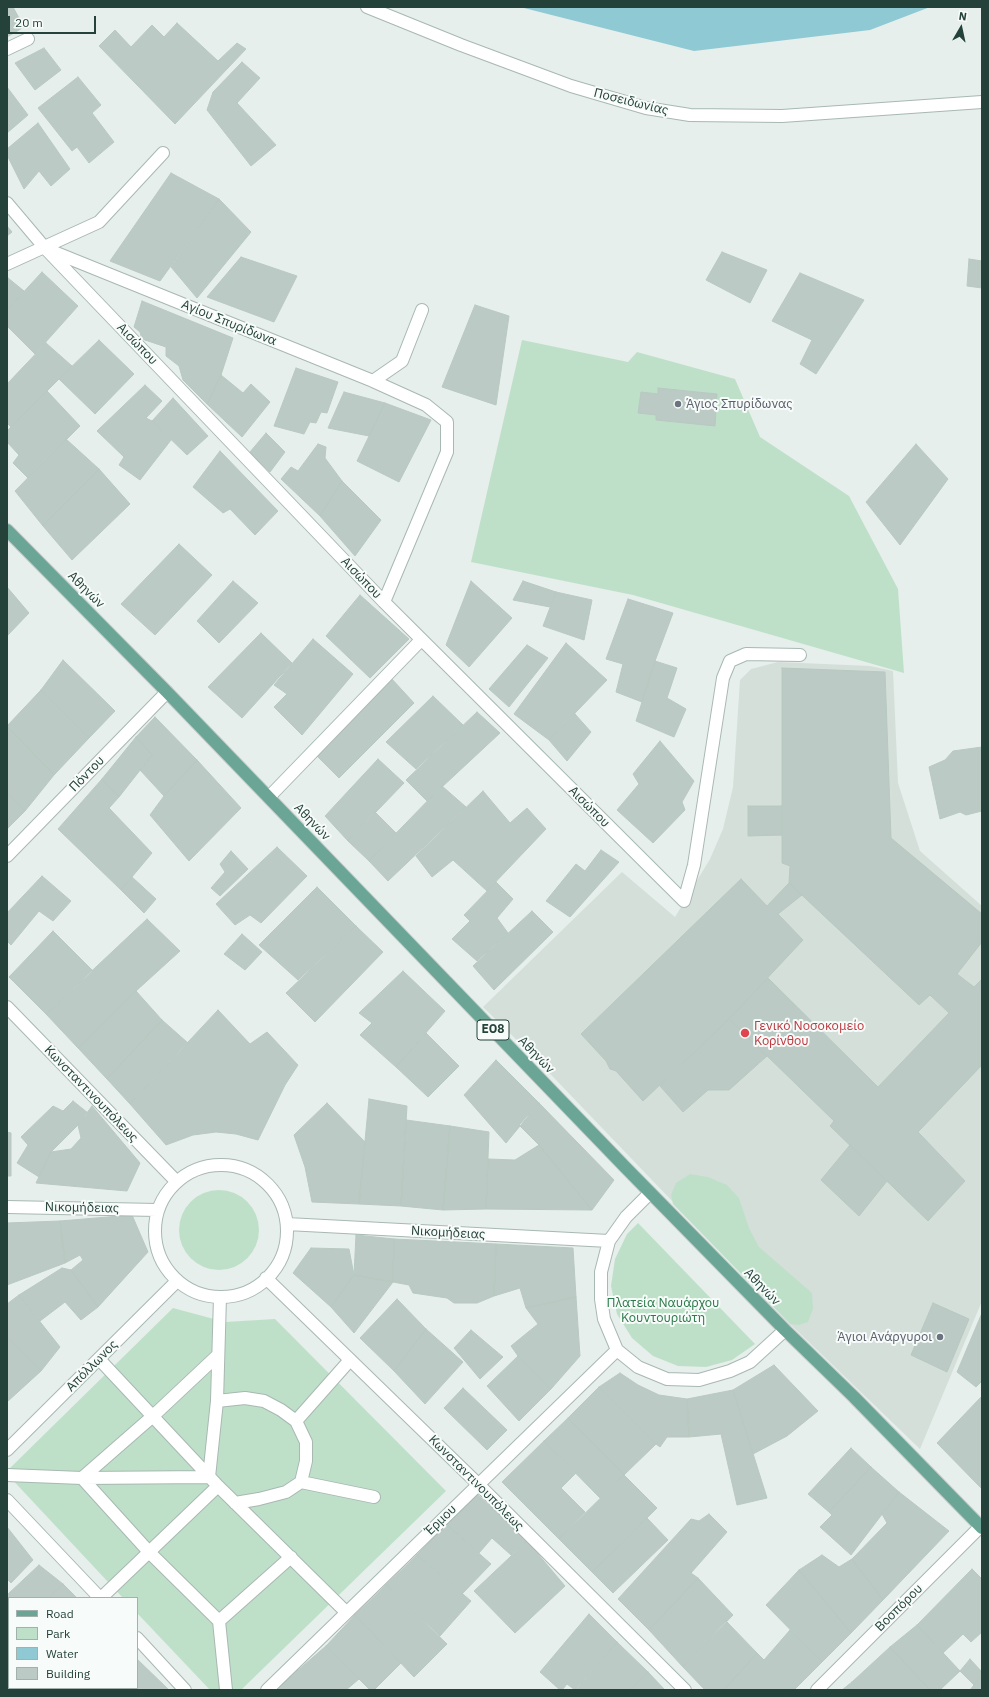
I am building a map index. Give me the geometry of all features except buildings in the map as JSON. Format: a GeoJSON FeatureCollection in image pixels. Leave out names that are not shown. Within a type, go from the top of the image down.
{"type":"FeatureCollection","features":[{"type":"Feature","properties":{"kind":"main road","name":"Αθηνών"},"geometry":{"type":"LineString","coordinates":[[7,530],[269,797],[650,1193],[785,1330],[854,1397],[981,1527]]}},
{"type":"Feature","properties":{"kind":"street","name":"Ποσειδωνίας"},"geometry":{"type":"LineString","coordinates":[[367,7],[461,45],[570,86],[646,108],[690,115],[782,116],[982,102]]}},
{"type":"Feature","properties":{"kind":"street"},"geometry":{"type":"LineString","coordinates":[[7,49],[28,39]]}},
{"type":"Feature","properties":{"kind":"street"},"geometry":{"type":"LineString","coordinates":[[7,264],[99,222],[163,153]]}},
{"type":"Feature","properties":{"kind":"street","name":"Αισώπου"},"geometry":{"type":"LineString","coordinates":[[7,203],[44,248],[384,602],[684,901],[694,865],[723,678],[730,661],[746,654],[800,655]]}},
{"type":"Feature","properties":{"kind":"street","name":"Αγίου Σπυρίδωνα"},"geometry":{"type":"LineString","coordinates":[[44,248],[373,381],[426,405],[447,422],[447,452],[384,602]]}},
{"type":"Feature","properties":{"kind":"street"},"geometry":{"type":"LineString","coordinates":[[373,381],[402,361],[422,310]]}},
{"type":"Feature","properties":{"kind":"street"},"geometry":{"type":"LineString","coordinates":[[269,797],[421,640]]}},
{"type":"Feature","properties":{"kind":"street","name":"Πόντου"},"geometry":{"type":"LineString","coordinates":[[7,856],[167,692]]}},
{"type":"Feature","properties":{"kind":"street","name":"Κωνσταντινουπόλεως"},"geometry":{"type":"LineString","coordinates":[[7,1007],[176,1181]]}},
{"type":"Feature","properties":{"kind":"street"},"geometry":{"type":"LineString","coordinates":[[214,1165],[234,1165],[254,1173],[271,1186],[282,1204],[287,1224],[287,1242],[281,1260],[266,1278],[254,1288],[235,1296],[214,1297],[194,1292],[177,1281],[164,1266],[156,1248],[154,1229],[157,1210],[164,1194],[176,1181],[194,1170],[214,1165]]}},
{"type":"Feature","properties":{"kind":"street"},"geometry":{"type":"LineString","coordinates":[[650,1193],[626,1217],[608,1242],[601,1272],[601,1299],[604,1319],[617,1350],[638,1367],[667,1379],[699,1380],[730,1371],[750,1362],[785,1330]]}},
{"type":"Feature","properties":{"kind":"street","name":"Νικομήδειας"},"geometry":{"type":"LineString","coordinates":[[7,1207],[157,1210]]}},
{"type":"Feature","properties":{"kind":"street","name":"Νικομήδειας"},"geometry":{"type":"LineString","coordinates":[[287,1224],[608,1242]]}},
{"type":"Feature","properties":{"kind":"street","name":"Κωνσταντινουπόλεως"},"geometry":{"type":"LineString","coordinates":[[266,1278],[478,1484],[685,1690]]}},
{"type":"Feature","properties":{"kind":"street","name":"Απόλλωνος"},"geometry":{"type":"LineString","coordinates":[[7,1450],[177,1281]]}},
{"type":"Feature","properties":{"kind":"street"},"geometry":{"type":"LineString","coordinates":[[209,1477],[217,1401],[220,1297]]}},
{"type":"Feature","properties":{"kind":"street","name":"Έρμου"},"geometry":{"type":"LineString","coordinates":[[267,1690],[617,1350]]}},
{"type":"Feature","properties":{"kind":"street"},"geometry":{"type":"LineString","coordinates":[[82,1478],[153,1416],[218,1356]]}},
{"type":"Feature","properties":{"kind":"street"},"geometry":{"type":"LineString","coordinates":[[99,1359],[209,1477],[346,1612]]}},
{"type":"Feature","properties":{"kind":"street"},"geometry":{"type":"LineString","coordinates":[[296,1421],[350,1360]]}},
{"type":"Feature","properties":{"kind":"street"},"geometry":{"type":"LineString","coordinates":[[217,1401],[244,1398],[264,1401],[281,1410],[296,1421],[306,1442],[306,1461],[300,1482],[286,1492],[235,1503]]}},
{"type":"Feature","properties":{"kind":"street"},"geometry":{"type":"LineString","coordinates":[[7,1475],[82,1478],[209,1477]]}},
{"type":"Feature","properties":{"kind":"street"},"geometry":{"type":"LineString","coordinates":[[82,1478],[150,1553],[219,1621],[226,1690]]}},
{"type":"Feature","properties":{"kind":"street"},"geometry":{"type":"LineString","coordinates":[[300,1482],[374,1497]]}},
{"type":"Feature","properties":{"kind":"street"},"geometry":{"type":"LineString","coordinates":[[101,1597],[150,1553],[218,1486]]}},
{"type":"Feature","properties":{"kind":"street"},"geometry":{"type":"LineString","coordinates":[[7,1500],[99,1597]]}},
{"type":"Feature","properties":{"kind":"street","name":"Βοσπόρου"},"geometry":{"type":"LineString","coordinates":[[818,1690],[981,1527]]}},
{"type":"Feature","properties":{"kind":"street"},"geometry":{"type":"LineString","coordinates":[[219,1621],[291,1557]]}},
{"type":"Feature","properties":{"kind":"street"},"geometry":{"type":"LineString","coordinates":[[138,1639],[185,1690]]}},
{"type":"Feature","properties":{"kind":"shaded area","name":"Γενικό Νοσοκομείο Κορίνθου"},"geometry":{"type":"Polygon","coordinates":[[[778,662],[870,666],[893,671],[898,783],[920,851],[982,906],[982,1301],[920,1449],[790,1324],[535,1058],[483,1007],[622,872],[675,917],[710,859],[723,829],[733,787],[740,680],[751,669],[778,662]]]}},
{"type":"Feature","properties":{"kind":"green space"},"geometry":{"type":"Polygon","coordinates":[[[522,340],[628,362],[637,352],[735,379],[760,437],[849,496],[898,589],[904,673],[633,595],[471,562],[522,340]]]}},
{"type":"Feature","properties":{"kind":"green space"},"geometry":{"type":"Polygon","coordinates":[[[690,1174],[708,1177],[727,1185],[739,1198],[749,1228],[759,1247],[812,1293],[813,1309],[808,1322],[799,1325],[790,1324],[673,1204],[671,1195],[676,1183],[690,1174]]]}},
{"type":"Feature","properties":{"kind":"green space"},"geometry":{"type":"Polygon","coordinates":[[[219,1190],[234,1193],[247,1202],[256,1215],[259,1230],[256,1245],[247,1258],[234,1267],[219,1270],[204,1267],[191,1258],[182,1245],[179,1230],[182,1215],[191,1202],[204,1193],[219,1190]]]}},
{"type":"Feature","properties":{"kind":"green space","name":"Πλατεία Ναυάρχου Κουντουριώτη"},"geometry":{"type":"Polygon","coordinates":[[[638,1223],[755,1344],[732,1360],[706,1367],[678,1366],[653,1356],[632,1338],[617,1314],[611,1286],[615,1259],[627,1234],[638,1223]]]}},
{"type":"Feature","properties":{"kind":"green space"},"geometry":{"type":"Polygon","coordinates":[[[173,1308],[225,1322],[275,1319],[446,1491],[241,1690],[210,1690],[138,1614],[138,1597],[122,1597],[7,1474],[7,1471],[173,1308]]]}},
{"type":"Feature","properties":{"kind":"water"},"geometry":{"type":"Polygon","coordinates":[[[520,7],[930,7],[870,30],[694,51],[520,7]]]}},
{"type":"Feature","properties":{"kind":"place","name":"Άγιος Σπυρίδωνας"},"geometry":{"type":"Point","coordinates":[678,404]}},
{"type":"Feature","properties":{"kind":"place","name":"Γενικό Νοσοκομείο Κορίνθου"},"geometry":{"type":"Point","coordinates":[745,1033]}},
{"type":"Feature","properties":{"kind":"place","name":"Άγιοι Ανάργυροι"},"geometry":{"type":"Point","coordinates":[940,1337]}}]}
